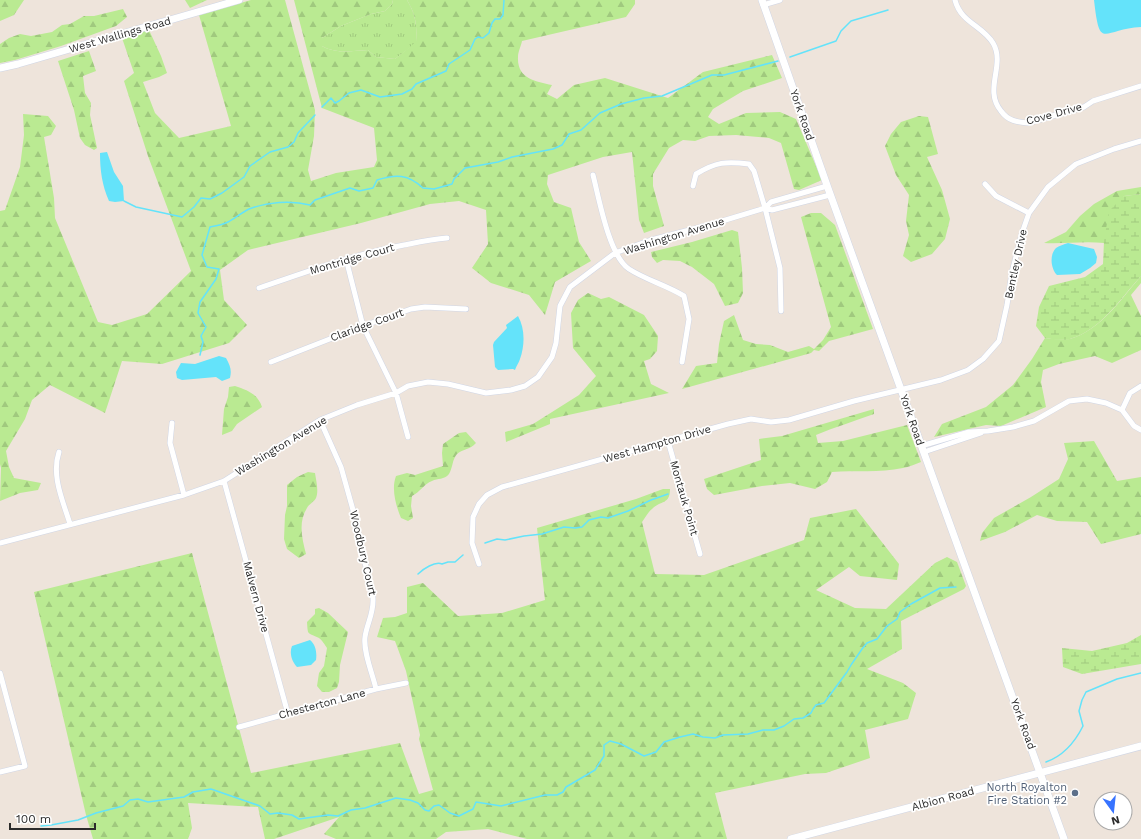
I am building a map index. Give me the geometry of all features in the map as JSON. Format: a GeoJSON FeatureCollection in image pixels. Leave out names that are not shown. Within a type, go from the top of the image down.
{"type":"FeatureCollection","features":[{"type":"Feature","properties":{"kind":"street","name":"West Wallings Road"},"geometry":{"type":"LineString","coordinates":[[0,68],[240,0]]}},
{"type":"Feature","properties":{"kind":"street"},"geometry":{"type":"LineString","coordinates":[[763,3],[780,0]]}},
{"type":"Feature","properties":{"kind":"street","name":"Cove Drive"},"geometry":{"type":"LineString","coordinates":[[955,0],[958,9],[963,16],[982,31],[994,44],[997,54],[993,93],[994,99],[998,108],[1010,120],[1028,122],[1084,108],[1093,101],[1141,86]]}},
{"type":"Feature","properties":{"kind":"street","name":"York Road"},"geometry":{"type":"LineString","coordinates":[[763,3],[830,195],[902,389],[1064,839]]}},
{"type":"Feature","properties":{"kind":"street","name":"Bentley Drive"},"geometry":{"type":"LineString","coordinates":[[902,389],[941,380],[968,370],[983,359],[999,341],[1012,272],[1029,213],[1048,187],[1076,164],[1114,148],[1141,141]]}},
{"type":"Feature","properties":{"kind":"street"},"geometry":{"type":"LineString","coordinates":[[693,186],[696,174],[708,167],[727,162],[749,164],[754,171],[780,268],[781,311]]}},
{"type":"Feature","properties":{"kind":"street"},"geometry":{"type":"LineString","coordinates":[[593,175],[608,232],[616,253],[628,268],[673,289],[684,296],[689,319],[682,362]]}},
{"type":"Feature","properties":{"kind":"street"},"geometry":{"type":"LineString","coordinates":[[986,184],[996,196],[1029,213]]}},
{"type":"Feature","properties":{"kind":"street","name":"Washington Avenue"},"geometry":{"type":"LineString","coordinates":[[0,543],[184,495],[224,481],[320,420],[357,405],[396,393],[408,386],[428,382],[448,384],[486,393],[511,390],[525,386],[538,377],[552,357],[556,344],[560,306],[570,287],[616,253],[651,240],[709,226],[765,208],[771,202],[827,186]]}},
{"type":"Feature","properties":{"kind":"street","name":"Washington Avenue"},"geometry":{"type":"LineString","coordinates":[[765,208],[772,210],[830,195]]}},
{"type":"Feature","properties":{"kind":"street","name":"Montridge Court"},"geometry":{"type":"LineString","coordinates":[[259,288],[346,259],[390,248],[447,238]]}},
{"type":"Feature","properties":{"kind":"street"},"geometry":{"type":"LineString","coordinates":[[346,259],[363,326],[396,393],[408,437]]}},
{"type":"Feature","properties":{"kind":"street","name":"Claridge Court"},"geometry":{"type":"LineString","coordinates":[[271,362],[411,309],[425,307],[466,310]]}},
{"type":"Feature","properties":{"kind":"street"},"geometry":{"type":"LineString","coordinates":[[1122,410],[1130,393],[1141,386]]}},
{"type":"Feature","properties":{"kind":"street","name":"West Hampton Drive"},"geometry":{"type":"LineString","coordinates":[[479,564],[472,543],[473,517],[479,504],[487,495],[502,487],[728,424],[751,419],[771,422],[789,420],[902,389]]}},
{"type":"Feature","properties":{"kind":"street"},"geometry":{"type":"LineString","coordinates":[[923,449],[988,431],[1013,427],[1034,421],[1070,402],[1087,399],[1106,403],[1122,410],[1134,426],[1141,430]]}},
{"type":"Feature","properties":{"kind":"street","name":"Woodbury Court"},"geometry":{"type":"LineString","coordinates":[[320,420],[341,466],[353,510],[373,598],[374,608],[365,639],[366,652],[376,690]]}},
{"type":"Feature","properties":{"kind":"street"},"geometry":{"type":"LineString","coordinates":[[172,423],[170,443],[184,495]]}},
{"type":"Feature","properties":{"kind":"street","name":"Montauk Point"},"geometry":{"type":"LineString","coordinates":[[668,441],[700,554]]}},
{"type":"Feature","properties":{"kind":"street"},"geometry":{"type":"LineString","coordinates":[[58,452],[55,462],[56,475],[70,524]]}},
{"type":"Feature","properties":{"kind":"street","name":"Malvern Drive"},"geometry":{"type":"LineString","coordinates":[[224,481],[288,714]]}},
{"type":"Feature","properties":{"kind":"street"},"geometry":{"type":"LineString","coordinates":[[0,673],[25,766],[0,772]]}},
{"type":"Feature","properties":{"kind":"street","name":"Chesterton Lane"},"geometry":{"type":"LineString","coordinates":[[239,727],[406,683]]}},
{"type":"Feature","properties":{"kind":"street","name":"Albion Road"},"geometry":{"type":"LineString","coordinates":[[791,839],[1141,746]]}},
{"type":"Feature","properties":{"kind":"green space"},"geometry":{"type":"Polygon","coordinates":[[[0,0],[24,0],[14,15],[0,21],[0,0]]]}},
{"type":"Feature","properties":{"kind":"green space"},"geometry":{"type":"Polygon","coordinates":[[[185,0],[207,0],[190,8],[185,0]]]}},
{"type":"Feature","properties":{"kind":"green space"},"geometry":{"type":"Polygon","coordinates":[[[251,0],[285,0],[315,110],[314,136],[308,170],[311,181],[336,173],[374,167],[377,160],[374,128],[322,108],[294,0],[393,0],[392,4],[385,11],[371,14],[341,26],[322,38],[322,46],[327,49],[338,51],[368,50],[376,57],[395,59],[416,42],[415,20],[407,0],[635,0],[635,4],[626,17],[522,41],[518,53],[521,70],[529,78],[552,85],[547,94],[557,99],[574,85],[605,78],[668,98],[703,72],[772,55],[782,78],[743,91],[713,109],[708,117],[719,124],[746,113],[780,112],[796,119],[822,180],[799,190],[794,189],[781,143],[769,138],[736,135],[709,136],[695,141],[683,140],[669,148],[653,174],[653,186],[664,226],[644,233],[639,220],[632,152],[603,157],[548,175],[547,184],[554,202],[571,208],[579,242],[591,261],[555,282],[545,315],[529,295],[491,283],[472,268],[488,244],[486,210],[459,201],[430,204],[361,223],[248,250],[220,270],[224,300],[247,325],[229,343],[162,364],[122,361],[105,413],[50,385],[32,400],[25,419],[6,451],[9,467],[14,478],[41,483],[38,490],[20,493],[0,501],[0,211],[5,210],[20,167],[24,135],[23,114],[48,116],[56,126],[51,135],[44,137],[54,198],[55,218],[98,322],[112,325],[147,314],[191,271],[148,156],[124,81],[134,73],[122,38],[149,30],[167,73],[143,82],[155,113],[179,138],[231,126],[199,15],[251,0]]]}},
{"type":"Feature","properties":{"kind":"green space"},"geometry":{"type":"Polygon","coordinates":[[[393,0],[407,0],[414,15],[416,31],[416,43],[395,59],[376,57],[368,50],[338,51],[327,49],[322,46],[322,38],[341,26],[371,14],[385,11],[392,4],[393,0]]]}},
{"type":"Feature","properties":{"kind":"green space"},"geometry":{"type":"Polygon","coordinates":[[[123,9],[127,17],[116,26],[61,46],[0,63],[0,44],[9,38],[20,34],[31,36],[52,32],[62,25],[70,24],[84,16],[94,16],[123,9]]]}},
{"type":"Feature","properties":{"kind":"green space"},"geometry":{"type":"Polygon","coordinates":[[[89,51],[96,71],[83,76],[85,93],[91,103],[90,115],[97,148],[94,150],[85,145],[80,138],[74,110],[58,61],[89,51]]]}},
{"type":"Feature","properties":{"kind":"green space"},"geometry":{"type":"Polygon","coordinates":[[[919,116],[928,117],[938,154],[927,157],[942,190],[950,219],[945,239],[932,254],[911,262],[903,256],[909,235],[906,221],[909,195],[896,175],[885,146],[891,134],[901,122],[919,116]]]}},
{"type":"Feature","properties":{"kind":"green space"},"geometry":{"type":"Polygon","coordinates":[[[1141,187],[1141,194],[1124,196],[1104,243],[1044,243],[1066,232],[1080,216],[1094,204],[1117,191],[1141,187]]]}},
{"type":"Feature","properties":{"kind":"green space"},"geometry":{"type":"Polygon","coordinates":[[[1141,194],[1141,276],[1109,313],[1091,329],[1081,335],[1067,340],[1045,338],[1036,326],[1039,307],[1049,286],[1085,277],[1103,264],[1104,241],[1109,211],[1124,196],[1141,194]]]}},
{"type":"Feature","properties":{"kind":"green space"},"geometry":{"type":"Polygon","coordinates":[[[811,213],[821,213],[835,225],[873,329],[829,341],[819,351],[814,350],[811,353],[682,389],[696,366],[717,363],[724,321],[734,315],[743,340],[756,344],[770,345],[788,352],[809,346],[814,349],[823,340],[831,327],[801,217],[811,213]]]}},
{"type":"Feature","properties":{"kind":"green space"},"geometry":{"type":"Polygon","coordinates":[[[732,230],[738,232],[742,268],[743,293],[738,303],[725,306],[714,284],[692,267],[680,261],[663,260],[657,263],[652,257],[651,252],[732,230]]]}},
{"type":"Feature","properties":{"kind":"green space"},"geometry":{"type":"Polygon","coordinates":[[[1141,276],[1141,283],[1131,295],[1141,316],[1141,350],[1112,363],[1095,356],[1059,364],[1043,370],[1041,382],[1046,407],[1001,426],[986,425],[934,437],[942,424],[986,407],[1013,385],[1045,338],[1070,339],[1091,329],[1110,313],[1141,276]]]}},
{"type":"Feature","properties":{"kind":"green space"},"geometry":{"type":"Polygon","coordinates":[[[588,293],[601,299],[609,297],[644,315],[658,336],[657,351],[650,359],[644,361],[651,384],[669,393],[550,419],[550,424],[506,442],[505,432],[533,424],[579,395],[596,376],[573,348],[571,313],[578,300],[588,293]]]}},
{"type":"Feature","properties":{"kind":"green space"},"geometry":{"type":"Polygon","coordinates":[[[235,386],[248,391],[255,396],[262,407],[237,424],[232,431],[222,435],[224,409],[228,397],[229,387],[235,386]]]}},
{"type":"Feature","properties":{"kind":"green space"},"geometry":{"type":"Polygon","coordinates":[[[874,409],[874,414],[816,435],[818,443],[843,441],[907,425],[921,462],[894,470],[832,472],[827,482],[815,489],[790,483],[762,486],[714,495],[707,489],[704,479],[761,460],[759,439],[782,436],[874,409]]]}},
{"type":"Feature","properties":{"kind":"green space"},"geometry":{"type":"Polygon","coordinates":[[[466,432],[476,443],[457,454],[447,476],[429,482],[412,496],[411,506],[413,518],[408,521],[401,518],[394,492],[396,476],[407,473],[415,475],[443,466],[443,444],[459,433],[466,432]]]}},
{"type":"Feature","properties":{"kind":"green space"},"geometry":{"type":"Polygon","coordinates":[[[1094,441],[1117,481],[1141,477],[1141,534],[1101,544],[1087,522],[1057,521],[1037,515],[1005,532],[980,541],[982,533],[994,518],[1059,479],[1068,459],[1064,443],[1094,441]]]}},
{"type":"Feature","properties":{"kind":"green space"},"geometry":{"type":"Polygon","coordinates":[[[308,472],[315,473],[317,492],[316,498],[304,513],[302,519],[302,537],[306,554],[299,558],[287,549],[284,539],[287,485],[297,477],[308,472]]]}},
{"type":"Feature","properties":{"kind":"green space"},"geometry":{"type":"Polygon","coordinates":[[[663,489],[670,489],[670,494],[667,500],[655,506],[642,522],[655,574],[704,575],[804,540],[810,518],[856,509],[899,564],[897,580],[860,576],[849,567],[816,590],[855,608],[886,609],[935,563],[947,557],[957,562],[966,586],[964,589],[901,621],[902,649],[867,669],[903,683],[916,693],[908,719],[865,730],[870,758],[826,773],[805,774],[715,793],[727,839],[527,839],[488,829],[446,832],[436,839],[336,839],[324,834],[339,817],[274,839],[265,839],[258,807],[188,803],[192,828],[188,839],[93,839],[86,815],[34,592],[192,553],[251,773],[400,743],[419,794],[433,790],[419,739],[420,735],[406,671],[395,641],[377,637],[383,618],[395,617],[407,613],[407,587],[423,583],[458,616],[502,613],[545,600],[537,528],[636,499],[663,489]]]}},
{"type":"Feature","properties":{"kind":"green space"},"geometry":{"type":"Polygon","coordinates":[[[319,608],[328,613],[348,632],[340,665],[339,682],[337,688],[329,692],[322,692],[317,686],[319,673],[324,666],[327,648],[320,639],[308,632],[307,622],[315,614],[315,609],[319,608]]]}},
{"type":"Feature","properties":{"kind":"green space"},"geometry":{"type":"Polygon","coordinates":[[[1141,635],[1141,664],[1082,674],[1063,667],[1062,648],[1092,651],[1127,643],[1141,635]]]}},
{"type":"Feature","properties":{"kind":"water"},"geometry":{"type":"Polygon","coordinates":[[[1094,0],[1141,0],[1141,27],[1105,34],[1101,32],[1098,26],[1094,0]]]}},
{"type":"Feature","properties":{"kind":"water"},"geometry":{"type":"Polygon","coordinates":[[[107,152],[114,172],[123,186],[124,201],[109,201],[100,165],[100,153],[107,152]]]}},
{"type":"Feature","properties":{"kind":"water"},"geometry":{"type":"Polygon","coordinates":[[[1068,243],[1094,249],[1097,257],[1096,263],[1080,274],[1057,275],[1052,266],[1052,254],[1056,248],[1068,243]]]}},
{"type":"Feature","properties":{"kind":"water"},"geometry":{"type":"Polygon","coordinates":[[[518,316],[524,337],[520,360],[515,370],[498,370],[495,367],[494,342],[507,328],[506,325],[518,316]]]}},
{"type":"Feature","properties":{"kind":"water"},"geometry":{"type":"Polygon","coordinates":[[[219,356],[226,358],[230,365],[230,378],[222,381],[216,377],[182,380],[177,378],[176,372],[181,363],[195,364],[219,356]]]}},
{"type":"Feature","properties":{"kind":"water"},"geometry":{"type":"Polygon","coordinates":[[[310,640],[316,649],[316,660],[311,665],[297,667],[292,657],[292,646],[310,640]]]}},
{"type":"Feature","properties":{"kind":"waterway"},"geometry":{"type":"LineString","coordinates":[[322,107],[331,98],[335,103],[349,93],[361,90],[380,97],[402,94],[412,89],[416,84],[446,71],[449,64],[470,50],[475,39],[478,37],[483,38],[489,33],[495,19],[500,19],[503,15],[504,0]]}},
{"type":"Feature","properties":{"kind":"waterway"},"geometry":{"type":"LineString","coordinates":[[790,57],[836,41],[841,31],[851,21],[888,10]]}},
{"type":"Feature","properties":{"kind":"waterway"},"geometry":{"type":"LineString","coordinates":[[200,355],[203,342],[201,336],[206,327],[198,313],[200,302],[216,279],[219,269],[207,267],[202,255],[210,227],[226,223],[249,209],[256,207],[271,203],[287,202],[310,205],[315,200],[350,188],[359,191],[373,188],[377,180],[390,177],[402,176],[412,180],[423,188],[434,189],[452,184],[454,179],[465,168],[553,149],[562,145],[569,134],[581,130],[600,113],[621,104],[644,98],[662,96],[712,75],[724,75],[778,61]]}},
{"type":"Feature","properties":{"kind":"waterway"},"geometry":{"type":"LineString","coordinates":[[124,201],[136,207],[182,217],[194,207],[201,198],[210,199],[222,193],[244,177],[250,166],[270,152],[288,147],[294,142],[298,133],[315,115]]}},
{"type":"Feature","properties":{"kind":"waterway"},"geometry":{"type":"LineString","coordinates":[[485,543],[497,539],[505,540],[542,534],[564,527],[582,527],[589,520],[601,517],[608,518],[668,494]]}},
{"type":"Feature","properties":{"kind":"waterway"},"geometry":{"type":"LineString","coordinates":[[418,574],[426,568],[439,563],[455,562],[463,555]]}},
{"type":"Feature","properties":{"kind":"waterway"},"geometry":{"type":"LineString","coordinates":[[41,826],[78,820],[96,813],[123,806],[130,800],[138,799],[148,802],[184,797],[193,792],[211,789],[260,806],[270,814],[278,813],[292,815],[299,819],[328,815],[338,816],[351,810],[365,808],[396,798],[418,803],[425,810],[429,811],[434,806],[439,805],[450,813],[459,816],[473,809],[476,802],[501,806],[545,795],[557,795],[563,792],[566,787],[595,770],[604,756],[604,745],[610,741],[621,744],[644,756],[656,752],[664,742],[680,737],[693,734],[715,738],[723,735],[748,734],[763,730],[774,730],[784,726],[794,719],[803,718],[811,713],[816,705],[824,703],[867,643],[877,639],[887,626],[897,619],[900,612],[911,604],[940,588],[956,587]]}},
{"type":"Feature","properties":{"kind":"waterway"},"geometry":{"type":"LineString","coordinates":[[1046,762],[1058,756],[1068,748],[1080,732],[1083,726],[1079,711],[1086,692],[1117,679],[1141,673]]}},
{"type":"Feature","properties":{"kind":"place","name":"North Royalton Fire Station #2"},"geometry":{"type":"Point","coordinates":[1075,793]}}]}
